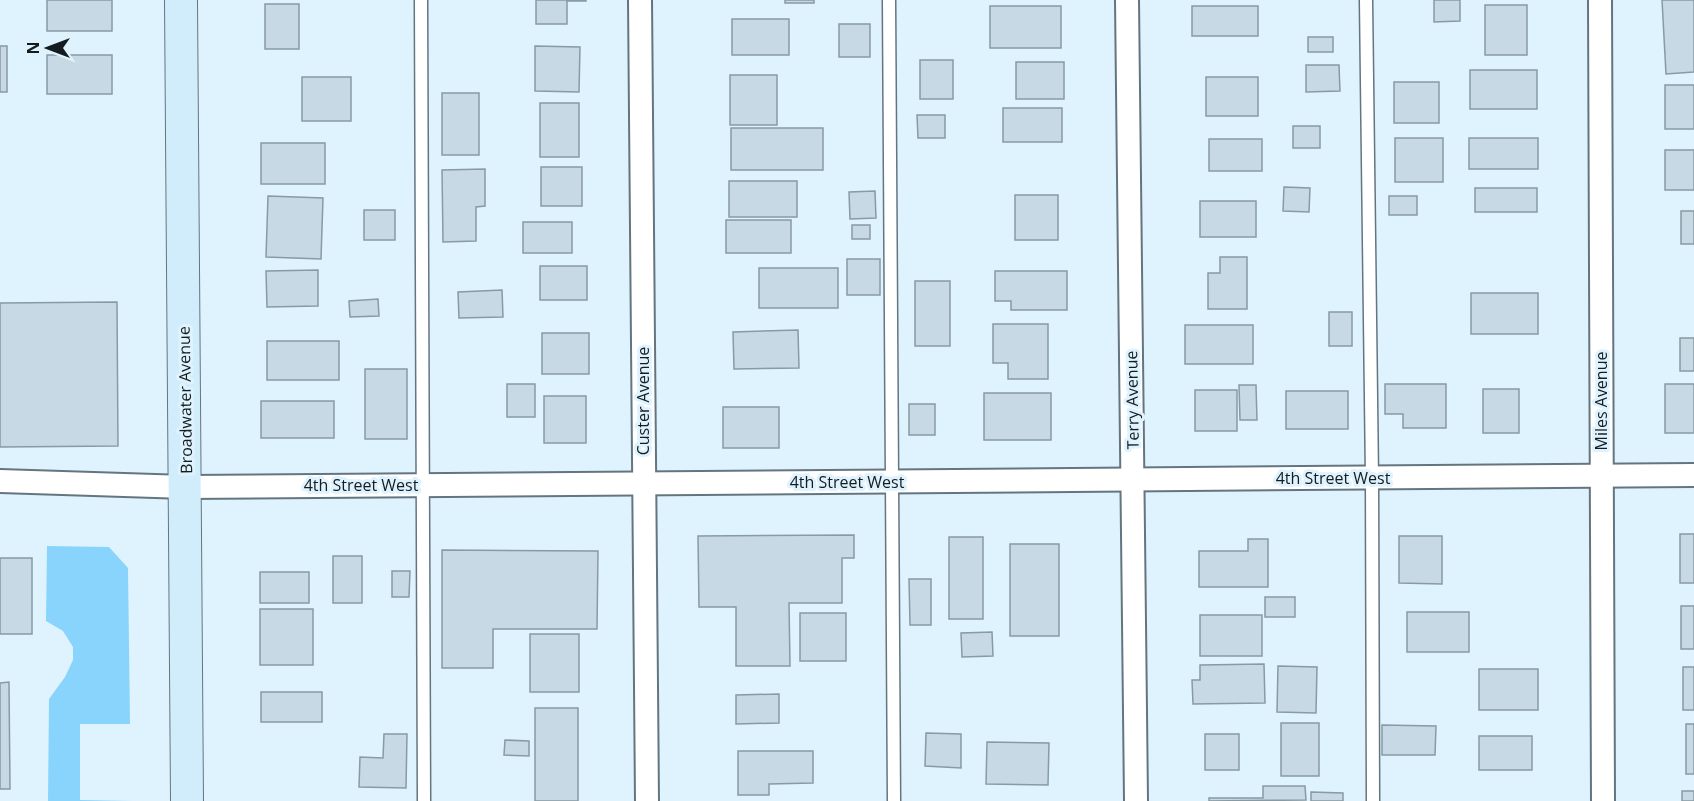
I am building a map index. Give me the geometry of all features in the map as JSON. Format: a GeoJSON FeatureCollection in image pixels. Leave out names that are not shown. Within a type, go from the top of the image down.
{"type":"FeatureCollection","features":[{"type":"Feature","properties":{"kind":"main road","name":"Broadwater Avenue"},"geometry":{"type":"LineString","coordinates":[[181,0],[187,801]]}},
{"type":"Feature","properties":{"kind":"street","name":"Custer Avenue"},"geometry":{"type":"LineString","coordinates":[[640,0],[647,801]]}},
{"type":"Feature","properties":{"kind":"street","name":"Terry Avenue"},"geometry":{"type":"LineString","coordinates":[[1127,0],[1136,801]]}},
{"type":"Feature","properties":{"kind":"street","name":"Miles Avenue"},"geometry":{"type":"LineString","coordinates":[[1600,0],[1604,801]]}},
{"type":"Feature","properties":{"kind":"street","name":"4th Street West"},"geometry":{"type":"LineString","coordinates":[[0,481],[186,487],[1694,475]]}},
{"type":"Feature","properties":{"kind":"lane"},"geometry":{"type":"LineString","coordinates":[[421,0],[424,801]]}},
{"type":"Feature","properties":{"kind":"lane"},"geometry":{"type":"LineString","coordinates":[[889,0],[894,801]]}},
{"type":"Feature","properties":{"kind":"lane"},"geometry":{"type":"LineString","coordinates":[[1366,0],[1372,478],[1373,801]]}},
{"type":"Feature","properties":{"kind":"shaded area"},"geometry":{"type":"Polygon","coordinates":[[[47,546],[109,547],[128,568],[130,724],[80,724],[80,800],[133,801],[48,801],[49,699],[65,677],[73,660],[73,647],[63,631],[46,621],[47,546]]]}},
{"type":"Feature","properties":{"kind":"building"},"geometry":{"type":"Polygon","coordinates":[[[47,0],[112,0],[112,31],[47,31],[47,0]]]}},
{"type":"Feature","properties":{"kind":"building"},"geometry":{"type":"Polygon","coordinates":[[[536,0],[586,1],[567,1],[567,24],[536,24],[536,0]]]}},
{"type":"Feature","properties":{"kind":"building"},"geometry":{"type":"Polygon","coordinates":[[[785,0],[814,0],[814,3],[785,3],[785,0]]]}},
{"type":"Feature","properties":{"kind":"building"},"geometry":{"type":"Polygon","coordinates":[[[1434,0],[1460,0],[1460,21],[1434,22],[1434,0]]]}},
{"type":"Feature","properties":{"kind":"building"},"geometry":{"type":"Polygon","coordinates":[[[1662,0],[1694,0],[1694,72],[1666,74],[1662,0]]]}},
{"type":"Feature","properties":{"kind":"building"},"geometry":{"type":"Polygon","coordinates":[[[265,4],[299,4],[299,49],[265,49],[265,4]]]}},
{"type":"Feature","properties":{"kind":"building"},"geometry":{"type":"Polygon","coordinates":[[[1485,5],[1527,5],[1527,55],[1485,55],[1485,5]]]}},
{"type":"Feature","properties":{"kind":"building"},"geometry":{"type":"Polygon","coordinates":[[[990,6],[1061,6],[1061,48],[990,48],[990,6]]]}},
{"type":"Feature","properties":{"kind":"building"},"geometry":{"type":"Polygon","coordinates":[[[1192,6],[1258,6],[1258,36],[1192,36],[1192,6]]]}},
{"type":"Feature","properties":{"kind":"building"},"geometry":{"type":"Polygon","coordinates":[[[732,19],[789,19],[789,55],[732,55],[732,19]]]}},
{"type":"Feature","properties":{"kind":"building"},"geometry":{"type":"Polygon","coordinates":[[[839,24],[870,24],[870,57],[839,57],[839,24]]]}},
{"type":"Feature","properties":{"kind":"building"},"geometry":{"type":"Polygon","coordinates":[[[1308,37],[1333,37],[1333,52],[1308,52],[1308,37]]]}},
{"type":"Feature","properties":{"kind":"building"},"geometry":{"type":"Polygon","coordinates":[[[0,46],[7,46],[7,92],[0,92],[0,46]]]}},
{"type":"Feature","properties":{"kind":"building"},"geometry":{"type":"Polygon","coordinates":[[[535,46],[580,47],[579,92],[535,91],[535,46]]]}},
{"type":"Feature","properties":{"kind":"building"},"geometry":{"type":"Polygon","coordinates":[[[47,55],[112,55],[112,94],[47,94],[47,55]]]}},
{"type":"Feature","properties":{"kind":"building"},"geometry":{"type":"Polygon","coordinates":[[[920,60],[953,60],[953,99],[920,99],[920,60]]]}},
{"type":"Feature","properties":{"kind":"building"},"geometry":{"type":"Polygon","coordinates":[[[1016,62],[1064,62],[1064,99],[1016,99],[1016,62]]]}},
{"type":"Feature","properties":{"kind":"building"},"geometry":{"type":"Polygon","coordinates":[[[1306,65],[1339,65],[1340,91],[1306,92],[1306,65]]]}},
{"type":"Feature","properties":{"kind":"building"},"geometry":{"type":"Polygon","coordinates":[[[1470,70],[1537,70],[1537,109],[1470,109],[1470,70]]]}},
{"type":"Feature","properties":{"kind":"building"},"geometry":{"type":"Polygon","coordinates":[[[730,75],[777,75],[777,125],[730,125],[730,75]]]}},
{"type":"Feature","properties":{"kind":"building"},"geometry":{"type":"Polygon","coordinates":[[[302,77],[351,77],[351,121],[302,121],[302,77]]]}},
{"type":"Feature","properties":{"kind":"building"},"geometry":{"type":"Polygon","coordinates":[[[1206,77],[1258,77],[1258,116],[1206,116],[1206,77]]]}},
{"type":"Feature","properties":{"kind":"building"},"geometry":{"type":"Polygon","coordinates":[[[1394,82],[1439,82],[1439,123],[1394,123],[1394,82]]]}},
{"type":"Feature","properties":{"kind":"building"},"geometry":{"type":"Polygon","coordinates":[[[1665,85],[1694,85],[1694,129],[1665,129],[1665,85]]]}},
{"type":"Feature","properties":{"kind":"building"},"geometry":{"type":"Polygon","coordinates":[[[442,93],[479,93],[479,155],[442,155],[442,93]]]}},
{"type":"Feature","properties":{"kind":"building"},"geometry":{"type":"Polygon","coordinates":[[[540,103],[579,103],[579,157],[540,157],[540,103]]]}},
{"type":"Feature","properties":{"kind":"building"},"geometry":{"type":"Polygon","coordinates":[[[1003,108],[1062,108],[1062,142],[1003,142],[1003,108]]]}},
{"type":"Feature","properties":{"kind":"building"},"geometry":{"type":"Polygon","coordinates":[[[917,115],[945,115],[945,138],[918,138],[917,115]]]}},
{"type":"Feature","properties":{"kind":"building"},"geometry":{"type":"Polygon","coordinates":[[[1293,126],[1320,126],[1320,148],[1293,148],[1293,126]]]}},
{"type":"Feature","properties":{"kind":"building"},"geometry":{"type":"Polygon","coordinates":[[[731,128],[823,128],[823,170],[731,170],[731,128]]]}},
{"type":"Feature","properties":{"kind":"building"},"geometry":{"type":"Polygon","coordinates":[[[1395,138],[1443,138],[1443,182],[1395,182],[1395,138]]]}},
{"type":"Feature","properties":{"kind":"building"},"geometry":{"type":"Polygon","coordinates":[[[1469,138],[1538,138],[1538,169],[1469,169],[1469,138]]]}},
{"type":"Feature","properties":{"kind":"building"},"geometry":{"type":"Polygon","coordinates":[[[1209,139],[1262,139],[1262,171],[1209,171],[1209,139]]]}},
{"type":"Feature","properties":{"kind":"building"},"geometry":{"type":"Polygon","coordinates":[[[261,143],[325,143],[325,184],[261,184],[261,143]]]}},
{"type":"Feature","properties":{"kind":"building"},"geometry":{"type":"Polygon","coordinates":[[[1665,150],[1694,150],[1694,190],[1665,190],[1665,150]]]}},
{"type":"Feature","properties":{"kind":"building"},"geometry":{"type":"Polygon","coordinates":[[[541,167],[582,167],[582,206],[541,206],[541,167]]]}},
{"type":"Feature","properties":{"kind":"building"},"geometry":{"type":"Polygon","coordinates":[[[485,169],[485,206],[476,207],[476,241],[443,242],[442,170],[485,169]]]}},
{"type":"Feature","properties":{"kind":"building"},"geometry":{"type":"Polygon","coordinates":[[[729,181],[797,181],[797,217],[729,217],[729,181]]]}},
{"type":"Feature","properties":{"kind":"building"},"geometry":{"type":"Polygon","coordinates":[[[1284,187],[1310,188],[1309,212],[1283,211],[1284,187]]]}},
{"type":"Feature","properties":{"kind":"building"},"geometry":{"type":"Polygon","coordinates":[[[1475,188],[1537,188],[1537,212],[1475,212],[1475,188]]]}},
{"type":"Feature","properties":{"kind":"building"},"geometry":{"type":"Polygon","coordinates":[[[875,191],[876,218],[850,219],[849,192],[875,191]]]}},
{"type":"Feature","properties":{"kind":"building"},"geometry":{"type":"Polygon","coordinates":[[[1015,195],[1058,195],[1058,240],[1015,240],[1015,195]]]}},
{"type":"Feature","properties":{"kind":"building"},"geometry":{"type":"Polygon","coordinates":[[[268,196],[323,198],[321,259],[266,257],[268,196]]]}},
{"type":"Feature","properties":{"kind":"building"},"geometry":{"type":"Polygon","coordinates":[[[1389,196],[1417,196],[1417,215],[1389,215],[1389,196]]]}},
{"type":"Feature","properties":{"kind":"building"},"geometry":{"type":"Polygon","coordinates":[[[1200,201],[1256,201],[1256,237],[1200,237],[1200,201]]]}},
{"type":"Feature","properties":{"kind":"building"},"geometry":{"type":"Polygon","coordinates":[[[364,210],[395,210],[395,240],[364,240],[364,210]]]}},
{"type":"Feature","properties":{"kind":"building"},"geometry":{"type":"Polygon","coordinates":[[[1681,211],[1694,211],[1694,244],[1681,244],[1681,211]]]}},
{"type":"Feature","properties":{"kind":"building"},"geometry":{"type":"Polygon","coordinates":[[[726,220],[791,220],[791,253],[726,253],[726,220]]]}},
{"type":"Feature","properties":{"kind":"building"},"geometry":{"type":"Polygon","coordinates":[[[523,222],[572,222],[572,253],[523,253],[523,222]]]}},
{"type":"Feature","properties":{"kind":"building"},"geometry":{"type":"Polygon","coordinates":[[[852,225],[870,225],[870,239],[852,239],[852,225]]]}},
{"type":"Feature","properties":{"kind":"building"},"geometry":{"type":"Polygon","coordinates":[[[1220,257],[1247,257],[1247,309],[1208,309],[1208,273],[1220,273],[1220,257]]]}},
{"type":"Feature","properties":{"kind":"building"},"geometry":{"type":"Polygon","coordinates":[[[847,259],[880,259],[880,295],[847,295],[847,259]]]}},
{"type":"Feature","properties":{"kind":"building"},"geometry":{"type":"Polygon","coordinates":[[[540,266],[587,266],[587,300],[540,300],[540,266]]]}},
{"type":"Feature","properties":{"kind":"building"},"geometry":{"type":"Polygon","coordinates":[[[759,268],[838,268],[838,308],[759,308],[759,268]]]}},
{"type":"Feature","properties":{"kind":"building"},"geometry":{"type":"Polygon","coordinates":[[[318,270],[318,306],[267,307],[266,271],[318,270]]]}},
{"type":"Feature","properties":{"kind":"building"},"geometry":{"type":"Polygon","coordinates":[[[995,271],[1067,271],[1067,310],[1011,310],[1011,301],[995,301],[995,271]]]}},
{"type":"Feature","properties":{"kind":"building"},"geometry":{"type":"Polygon","coordinates":[[[915,281],[950,281],[950,346],[915,346],[915,281]]]}},
{"type":"Feature","properties":{"kind":"building"},"geometry":{"type":"Polygon","coordinates":[[[502,290],[503,317],[459,318],[458,292],[502,290]]]}},
{"type":"Feature","properties":{"kind":"building"},"geometry":{"type":"Polygon","coordinates":[[[1471,293],[1538,293],[1538,334],[1471,334],[1471,293]]]}},
{"type":"Feature","properties":{"kind":"building"},"geometry":{"type":"Polygon","coordinates":[[[378,299],[379,316],[350,317],[349,301],[378,299]]]}},
{"type":"Feature","properties":{"kind":"building"},"geometry":{"type":"Polygon","coordinates":[[[117,302],[118,446],[0,447],[0,303],[117,302]]]}},
{"type":"Feature","properties":{"kind":"building"},"geometry":{"type":"Polygon","coordinates":[[[1329,312],[1352,312],[1352,346],[1329,346],[1329,312]]]}},
{"type":"Feature","properties":{"kind":"building"},"geometry":{"type":"Polygon","coordinates":[[[993,324],[1048,324],[1048,379],[1008,379],[1008,363],[993,363],[993,324]]]}},
{"type":"Feature","properties":{"kind":"building"},"geometry":{"type":"Polygon","coordinates":[[[1185,325],[1253,325],[1253,364],[1185,364],[1185,325]]]}},
{"type":"Feature","properties":{"kind":"building"},"geometry":{"type":"Polygon","coordinates":[[[798,330],[799,368],[734,369],[733,332],[798,330]]]}},
{"type":"Feature","properties":{"kind":"building"},"geometry":{"type":"Polygon","coordinates":[[[542,333],[589,333],[589,374],[542,374],[542,333]]]}},
{"type":"Feature","properties":{"kind":"building"},"geometry":{"type":"Polygon","coordinates":[[[1680,338],[1694,338],[1694,371],[1680,371],[1680,338]]]}},
{"type":"Feature","properties":{"kind":"building"},"geometry":{"type":"Polygon","coordinates":[[[267,341],[339,341],[339,380],[267,380],[267,341]]]}},
{"type":"Feature","properties":{"kind":"building"},"geometry":{"type":"Polygon","coordinates":[[[365,369],[407,369],[407,439],[365,439],[365,369]]]}},
{"type":"Feature","properties":{"kind":"building"},"geometry":{"type":"Polygon","coordinates":[[[507,384],[535,384],[535,417],[507,417],[507,384]]]}},
{"type":"Feature","properties":{"kind":"building"},"geometry":{"type":"Polygon","coordinates":[[[1385,384],[1446,384],[1446,428],[1403,428],[1403,414],[1385,414],[1385,384]]]}},
{"type":"Feature","properties":{"kind":"building"},"geometry":{"type":"Polygon","coordinates":[[[1665,384],[1694,384],[1694,433],[1665,433],[1665,384]]]}},
{"type":"Feature","properties":{"kind":"building"},"geometry":{"type":"Polygon","coordinates":[[[1239,385],[1256,385],[1257,420],[1240,420],[1239,385]]]}},
{"type":"Feature","properties":{"kind":"building"},"geometry":{"type":"Polygon","coordinates":[[[1483,389],[1519,389],[1519,433],[1483,433],[1483,389]]]}},
{"type":"Feature","properties":{"kind":"building"},"geometry":{"type":"Polygon","coordinates":[[[1195,390],[1237,390],[1237,431],[1195,431],[1195,390]]]}},
{"type":"Feature","properties":{"kind":"building"},"geometry":{"type":"Polygon","coordinates":[[[1286,391],[1348,391],[1348,429],[1286,429],[1286,391]]]}},
{"type":"Feature","properties":{"kind":"building"},"geometry":{"type":"Polygon","coordinates":[[[984,393],[1051,393],[1051,440],[984,440],[984,393]]]}},
{"type":"Feature","properties":{"kind":"building"},"geometry":{"type":"Polygon","coordinates":[[[544,396],[586,396],[586,443],[544,443],[544,396]]]}},
{"type":"Feature","properties":{"kind":"building"},"geometry":{"type":"Polygon","coordinates":[[[261,401],[334,401],[334,438],[261,438],[261,401]]]}},
{"type":"Feature","properties":{"kind":"building"},"geometry":{"type":"Polygon","coordinates":[[[909,404],[935,404],[935,435],[909,435],[909,404]]]}},
{"type":"Feature","properties":{"kind":"building"},"geometry":{"type":"Polygon","coordinates":[[[723,407],[779,407],[779,448],[723,448],[723,407]]]}},
{"type":"Feature","properties":{"kind":"building"},"geometry":{"type":"Polygon","coordinates":[[[1680,534],[1694,534],[1694,583],[1680,583],[1680,534]]]}},
{"type":"Feature","properties":{"kind":"building"},"geometry":{"type":"Polygon","coordinates":[[[854,535],[854,558],[842,558],[842,603],[789,603],[790,666],[736,666],[736,607],[699,607],[698,536],[854,535]]]}},
{"type":"Feature","properties":{"kind":"building"},"geometry":{"type":"Polygon","coordinates":[[[1399,536],[1442,536],[1442,584],[1399,583],[1399,536]]]}},
{"type":"Feature","properties":{"kind":"building"},"geometry":{"type":"Polygon","coordinates":[[[949,537],[983,537],[983,619],[949,619],[949,537]]]}},
{"type":"Feature","properties":{"kind":"building"},"geometry":{"type":"Polygon","coordinates":[[[1248,539],[1268,539],[1268,587],[1199,587],[1199,551],[1248,551],[1248,539]]]}},
{"type":"Feature","properties":{"kind":"building"},"geometry":{"type":"Polygon","coordinates":[[[1010,544],[1059,544],[1059,636],[1010,636],[1010,544]]]}},
{"type":"Feature","properties":{"kind":"building"},"geometry":{"type":"Polygon","coordinates":[[[442,550],[598,551],[597,629],[493,629],[493,668],[442,668],[442,550]]]}},
{"type":"Feature","properties":{"kind":"building"},"geometry":{"type":"Polygon","coordinates":[[[333,556],[362,556],[362,603],[333,603],[333,556]]]}},
{"type":"Feature","properties":{"kind":"building"},"geometry":{"type":"Polygon","coordinates":[[[0,558],[32,558],[32,634],[0,634],[0,558]]]}},
{"type":"Feature","properties":{"kind":"building"},"geometry":{"type":"Polygon","coordinates":[[[392,571],[410,571],[409,597],[392,597],[392,571]]]}},
{"type":"Feature","properties":{"kind":"building"},"geometry":{"type":"Polygon","coordinates":[[[260,572],[309,572],[309,603],[260,603],[260,572]]]}},
{"type":"Feature","properties":{"kind":"building"},"geometry":{"type":"Polygon","coordinates":[[[909,579],[931,579],[931,625],[910,625],[909,579]]]}},
{"type":"Feature","properties":{"kind":"building"},"geometry":{"type":"Polygon","coordinates":[[[1265,597],[1295,597],[1295,617],[1265,617],[1265,597]]]}},
{"type":"Feature","properties":{"kind":"building"},"geometry":{"type":"Polygon","coordinates":[[[1681,606],[1694,606],[1694,649],[1681,649],[1681,606]]]}},
{"type":"Feature","properties":{"kind":"building"},"geometry":{"type":"Polygon","coordinates":[[[260,609],[313,609],[313,665],[260,665],[260,609]]]}},
{"type":"Feature","properties":{"kind":"building"},"geometry":{"type":"Polygon","coordinates":[[[1407,612],[1469,612],[1469,652],[1407,652],[1407,612]]]}},
{"type":"Feature","properties":{"kind":"building"},"geometry":{"type":"Polygon","coordinates":[[[800,613],[846,613],[846,661],[800,661],[800,613]]]}},
{"type":"Feature","properties":{"kind":"building"},"geometry":{"type":"Polygon","coordinates":[[[1200,615],[1262,615],[1262,656],[1200,656],[1200,615]]]}},
{"type":"Feature","properties":{"kind":"building"},"geometry":{"type":"Polygon","coordinates":[[[992,632],[993,656],[962,657],[961,633],[992,632]]]}},
{"type":"Feature","properties":{"kind":"building"},"geometry":{"type":"Polygon","coordinates":[[[530,634],[579,634],[579,692],[530,692],[530,634]]]}},
{"type":"Feature","properties":{"kind":"building"},"geometry":{"type":"Polygon","coordinates":[[[1264,664],[1265,703],[1193,704],[1192,680],[1200,680],[1200,665],[1264,664]]]}},
{"type":"Feature","properties":{"kind":"building"},"geometry":{"type":"Polygon","coordinates":[[[1278,666],[1317,667],[1316,713],[1277,712],[1278,666]]]}},
{"type":"Feature","properties":{"kind":"building"},"geometry":{"type":"Polygon","coordinates":[[[1683,667],[1694,667],[1694,710],[1683,710],[1683,667]]]}},
{"type":"Feature","properties":{"kind":"building"},"geometry":{"type":"Polygon","coordinates":[[[1479,669],[1538,669],[1538,710],[1479,710],[1479,669]]]}},
{"type":"Feature","properties":{"kind":"building"},"geometry":{"type":"Polygon","coordinates":[[[9,682],[10,789],[0,789],[0,683],[9,682]]]}},
{"type":"Feature","properties":{"kind":"building"},"geometry":{"type":"Polygon","coordinates":[[[261,692],[322,692],[322,722],[261,722],[261,692]]]}},
{"type":"Feature","properties":{"kind":"building"},"geometry":{"type":"Polygon","coordinates":[[[779,694],[779,723],[736,724],[736,695],[779,694]]]}},
{"type":"Feature","properties":{"kind":"building"},"geometry":{"type":"Polygon","coordinates":[[[535,708],[578,708],[578,801],[535,801],[535,708]]]}},
{"type":"Feature","properties":{"kind":"building"},"geometry":{"type":"Polygon","coordinates":[[[1281,723],[1319,723],[1319,776],[1281,776],[1281,723]]]}},
{"type":"Feature","properties":{"kind":"building"},"geometry":{"type":"Polygon","coordinates":[[[1686,724],[1694,724],[1694,774],[1686,774],[1686,724]]]}},
{"type":"Feature","properties":{"kind":"building"},"geometry":{"type":"Polygon","coordinates":[[[1382,725],[1436,726],[1435,755],[1382,755],[1382,725]]]}},
{"type":"Feature","properties":{"kind":"building"},"geometry":{"type":"Polygon","coordinates":[[[926,733],[961,734],[961,768],[925,766],[926,733]]]}},
{"type":"Feature","properties":{"kind":"building"},"geometry":{"type":"Polygon","coordinates":[[[384,734],[407,734],[406,788],[359,787],[360,757],[383,758],[384,734]]]}},
{"type":"Feature","properties":{"kind":"building"},"geometry":{"type":"Polygon","coordinates":[[[1205,734],[1239,734],[1239,770],[1205,770],[1205,734]]]}},
{"type":"Feature","properties":{"kind":"building"},"geometry":{"type":"Polygon","coordinates":[[[1479,736],[1532,736],[1532,770],[1479,770],[1479,736]]]}},
{"type":"Feature","properties":{"kind":"building"},"geometry":{"type":"Polygon","coordinates":[[[505,740],[529,741],[529,756],[504,755],[505,740]]]}},
{"type":"Feature","properties":{"kind":"building"},"geometry":{"type":"Polygon","coordinates":[[[987,742],[1049,743],[1048,785],[986,784],[987,742]]]}},
{"type":"Feature","properties":{"kind":"building"},"geometry":{"type":"Polygon","coordinates":[[[738,751],[813,751],[813,783],[769,784],[769,795],[738,795],[738,751]]]}},
{"type":"Feature","properties":{"kind":"building"},"geometry":{"type":"Polygon","coordinates":[[[1263,786],[1305,786],[1306,800],[1209,801],[1209,798],[1263,798],[1263,786]]]}},
{"type":"Feature","properties":{"kind":"building"},"geometry":{"type":"Polygon","coordinates":[[[1682,791],[1694,791],[1694,801],[1682,801],[1682,791]]]}},
{"type":"Feature","properties":{"kind":"building"},"geometry":{"type":"Polygon","coordinates":[[[1311,792],[1343,793],[1343,801],[1311,801],[1311,792]]]}}]}
